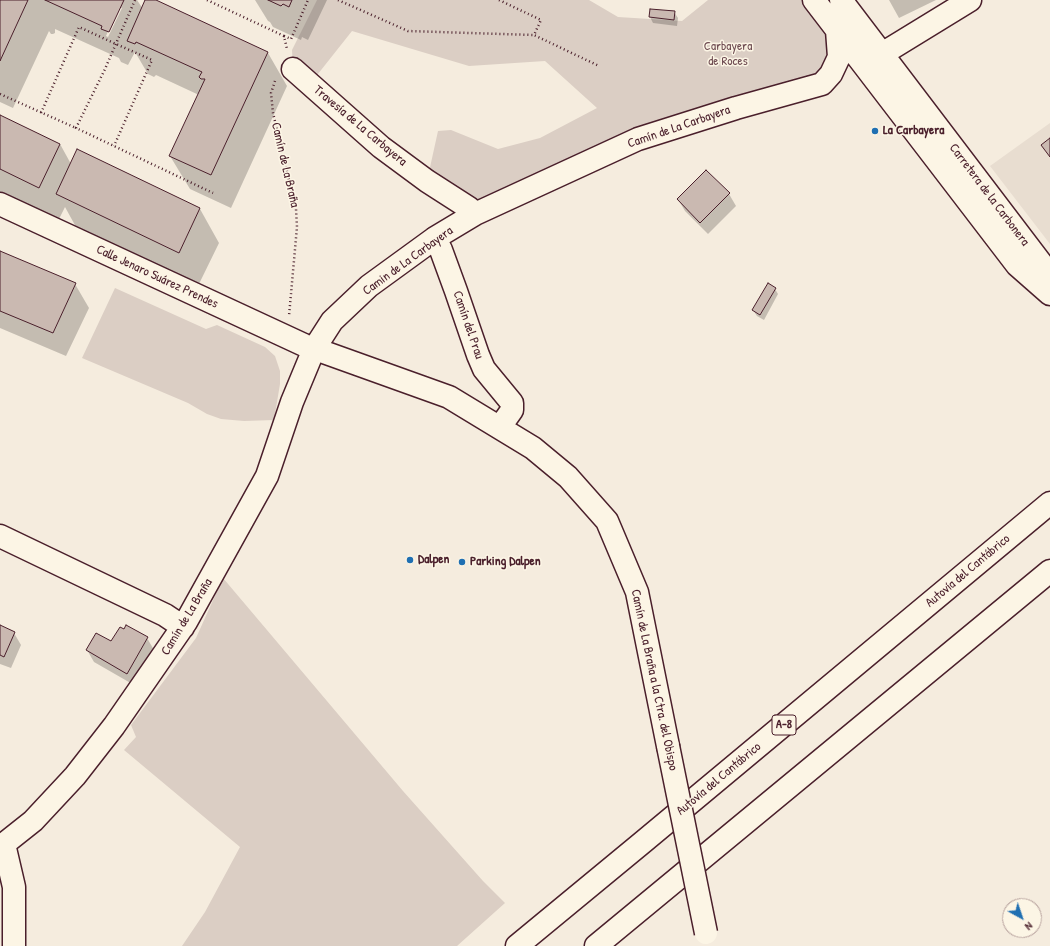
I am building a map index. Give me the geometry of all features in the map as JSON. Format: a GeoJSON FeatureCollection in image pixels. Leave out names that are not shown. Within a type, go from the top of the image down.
{"type":"FeatureCollection","features":[{"type":"Feature","properties":{"kind":"main road","name":"Carretera de la Carbonera"},"geometry":{"type":"LineString","coordinates":[[814,0],[1017,265],[1050,294]]}},
{"type":"Feature","properties":{"kind":"main road","name":"Carretera de la Carbonera"},"geometry":{"type":"LineString","coordinates":[[841,0],[1050,275]]}},
{"type":"Feature","properties":{"kind":"main road"},"geometry":{"type":"LineString","coordinates":[[882,54],[970,0]]}},
{"type":"Feature","properties":{"kind":"main road","name":"Camín de La Carbayera"},"geometry":{"type":"LineString","coordinates":[[475,214],[638,138],[736,108],[823,84],[831,74],[839,57],[837,30]]}},
{"type":"Feature","properties":{"kind":"main road","name":"Travesía de La Carbayera"},"geometry":{"type":"LineString","coordinates":[[293,69],[381,146],[427,181],[469,208],[475,214]]}},
{"type":"Feature","properties":{"kind":"main road","name":"Calle Jenaro Suárez Prendes"},"geometry":{"type":"LineString","coordinates":[[0,204],[314,349]]}},
{"type":"Feature","properties":{"kind":"main road","name":"Camin de La Carbayera"},"geometry":{"type":"LineString","coordinates":[[314,349],[332,321],[369,286],[435,238],[475,214]]}},
{"type":"Feature","properties":{"kind":"main road","name":"Camín del Prau"},"geometry":{"type":"LineString","coordinates":[[435,238],[441,250],[484,368],[512,403],[512,410],[500,427]]}},
{"type":"Feature","properties":{"kind":"main road","name":"Camín de La Braña a la Ctra. del Obispo"},"geometry":{"type":"LineString","coordinates":[[314,349],[449,397],[500,427],[533,448],[568,477],[606,521],[637,592],[708,939]]}},
{"type":"Feature","properties":{"kind":"main road","name":"Camín de La Braña"},"geometry":{"type":"LineString","coordinates":[[2,845],[33,821],[75,776],[114,726],[183,627],[267,476],[292,402],[314,349]]}},
{"type":"Feature","properties":{"kind":"main road","name":"Autovía del Cantábrico"},"geometry":{"type":"LineString","coordinates":[[516,946],[1050,503]]}},
{"type":"Feature","properties":{"kind":"main road"},"geometry":{"type":"LineString","coordinates":[[0,536],[165,615],[183,627]]}},
{"type":"Feature","properties":{"kind":"main road"},"geometry":{"type":"LineString","coordinates":[[596,946],[1050,571]]}},
{"type":"Feature","properties":{"kind":"main road"},"geometry":{"type":"LineString","coordinates":[[2,845],[14,886],[14,946]]}},
{"type":"Feature","properties":{"kind":"path"},"geometry":{"type":"LineString","coordinates":[[76,128],[135,0]]}},
{"type":"Feature","properties":{"kind":"path"},"geometry":{"type":"LineString","coordinates":[[206,0],[291,39],[308,0]]}},
{"type":"Feature","properties":{"kind":"path"},"geometry":{"type":"LineString","coordinates":[[338,0],[408,31],[534,35],[599,66]]}},
{"type":"Feature","properties":{"kind":"path"},"geometry":{"type":"LineString","coordinates":[[499,0],[541,20],[534,35]]}},
{"type":"Feature","properties":{"kind":"path"},"geometry":{"type":"LineString","coordinates":[[41,113],[79,27],[152,60],[114,146]]}},
{"type":"Feature","properties":{"kind":"path"},"geometry":{"type":"LineString","coordinates":[[284,36],[293,69]]}},
{"type":"Feature","properties":{"kind":"path","name":"Camín de La Braña"},"geometry":{"type":"LineString","coordinates":[[287,320],[290,313],[296,235],[296,209],[273,113],[271,93],[276,79],[293,69]]}},
{"type":"Feature","properties":{"kind":"path"},"geometry":{"type":"LineString","coordinates":[[0,94],[76,128],[213,193]]}},
{"type":"Feature","properties":{"kind":"shaded area"},"geometry":{"type":"Polygon","coordinates":[[[1050,123],[1050,244],[990,166],[1050,123]]]}},
{"type":"Feature","properties":{"kind":"green space","name":"Carbayera de Roces"},"geometry":{"type":"Polygon","coordinates":[[[317,0],[589,0],[618,17],[682,21],[708,0],[814,0],[837,30],[831,74],[736,108],[475,214],[427,181],[438,131],[451,130],[498,149],[540,138],[597,108],[545,61],[469,66],[352,31],[310,84],[293,69],[292,50],[317,0]]]}},
{"type":"Feature","properties":{"kind":"green space"},"geometry":{"type":"Polygon","coordinates":[[[115,288],[206,329],[217,325],[265,347],[275,356],[280,371],[280,384],[274,420],[244,421],[221,419],[207,414],[188,403],[82,358],[115,288]]]}},
{"type":"Feature","properties":{"kind":"green space"},"geometry":{"type":"Polygon","coordinates":[[[223,578],[403,791],[483,881],[505,903],[457,946],[182,946],[205,912],[240,847],[124,750],[136,737],[131,725],[196,638],[223,578]]]}},
{"type":"Feature","properties":{"kind":"building"},"geometry":{"type":"Polygon","coordinates":[[[0,0],[28,0],[0,61],[0,0]]]}},
{"type":"Feature","properties":{"kind":"building"},"geometry":{"type":"Polygon","coordinates":[[[45,0],[124,0],[109,32],[101,29],[102,26],[45,0]]]}},
{"type":"Feature","properties":{"kind":"building"},"geometry":{"type":"Polygon","coordinates":[[[145,0],[156,0],[268,52],[211,175],[169,156],[205,79],[201,79],[199,77],[202,72],[136,42],[135,44],[127,41],[145,0]]]}},
{"type":"Feature","properties":{"kind":"building"},"geometry":{"type":"Polygon","coordinates":[[[268,0],[292,0],[289,7],[283,4],[281,6],[268,0]]]}},
{"type":"Feature","properties":{"kind":"building"},"geometry":{"type":"Polygon","coordinates":[[[650,9],[675,11],[674,20],[649,17],[650,9]]]}},
{"type":"Feature","properties":{"kind":"building"},"geometry":{"type":"Polygon","coordinates":[[[0,115],[60,144],[39,188],[0,169],[0,115]]]}},
{"type":"Feature","properties":{"kind":"building"},"geometry":{"type":"Polygon","coordinates":[[[1050,138],[1050,157],[1041,145],[1050,138]]]}},
{"type":"Feature","properties":{"kind":"building"},"geometry":{"type":"Polygon","coordinates":[[[77,149],[200,208],[179,253],[56,194],[77,149]]]}},
{"type":"Feature","properties":{"kind":"building"},"geometry":{"type":"Polygon","coordinates":[[[706,170],[730,193],[700,223],[677,199],[706,170]]]}},
{"type":"Feature","properties":{"kind":"building"},"geometry":{"type":"Polygon","coordinates":[[[0,251],[76,283],[53,333],[0,311],[0,251]]]}},
{"type":"Feature","properties":{"kind":"building"},"geometry":{"type":"Polygon","coordinates":[[[768,283],[776,288],[760,315],[752,310],[768,283]]]}},
{"type":"Feature","properties":{"kind":"building"},"geometry":{"type":"Polygon","coordinates":[[[0,625],[15,632],[4,657],[0,655],[0,625]]]}},
{"type":"Feature","properties":{"kind":"building"},"geometry":{"type":"Polygon","coordinates":[[[126,625],[148,637],[127,674],[86,650],[96,633],[111,641],[120,627],[124,629],[126,625]]]}},
{"type":"Feature","properties":{"kind":"place","name":"La Carbayera"},"geometry":{"type":"Point","coordinates":[875,131]}},
{"type":"Feature","properties":{"kind":"place","name":"Dalpen"},"geometry":{"type":"Point","coordinates":[410,560]}},
{"type":"Feature","properties":{"kind":"place","name":"Parking Dalpen"},"geometry":{"type":"Point","coordinates":[462,562]}}]}
